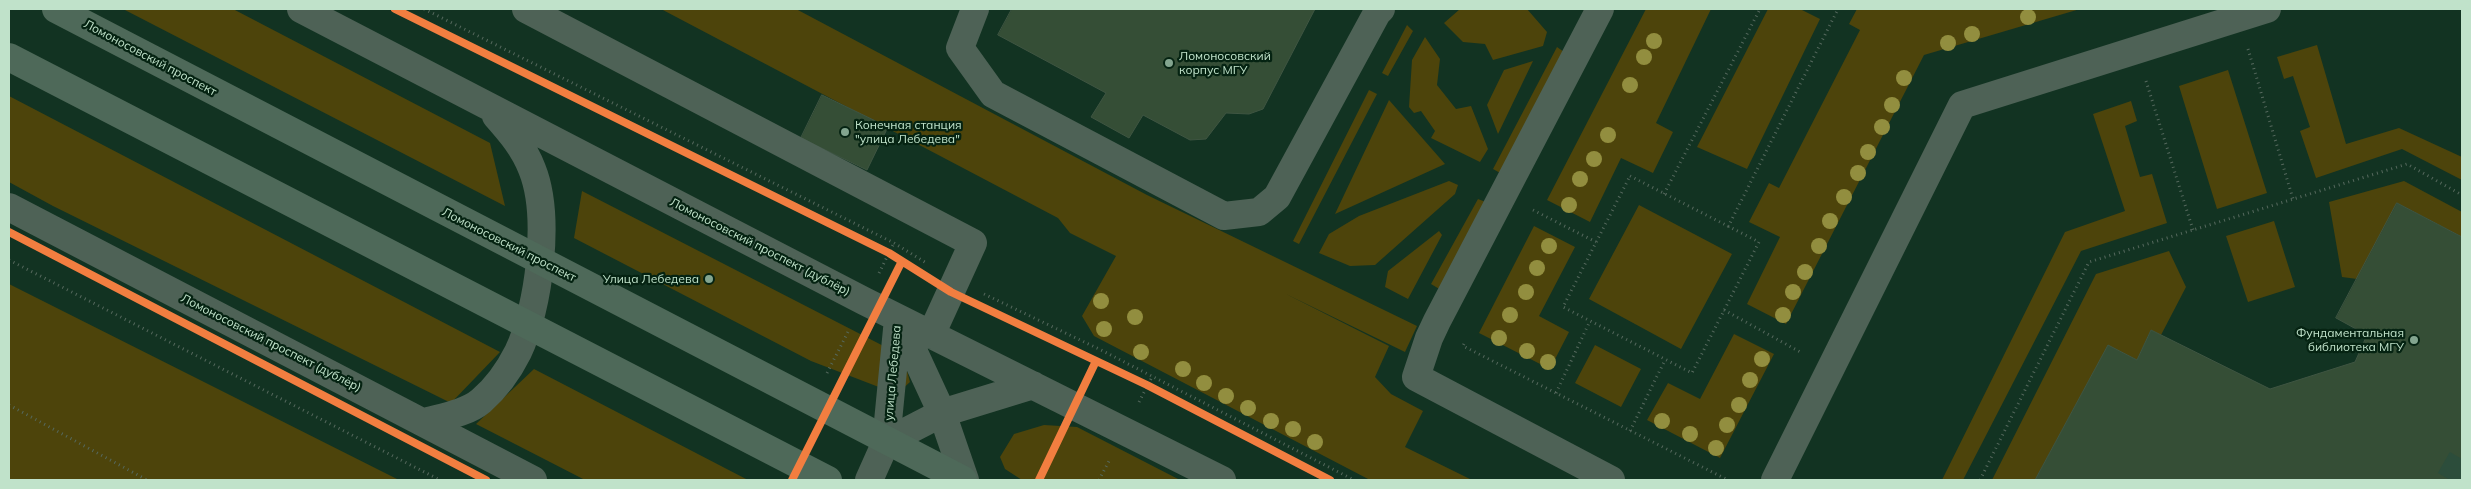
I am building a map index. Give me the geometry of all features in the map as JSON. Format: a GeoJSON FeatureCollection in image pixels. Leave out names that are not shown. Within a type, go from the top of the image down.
{"type":"FeatureCollection","features":[{"type":"Feature","properties":{"kind":"main road","name":"Ломоносовский проспект"},"geometry":{"type":"LineString","coordinates":[[56,9],[886,442],[964,480]]}},
{"type":"Feature","properties":{"kind":"main road"},"geometry":{"type":"LineString","coordinates":[[9,57],[828,480]]}},
{"type":"Feature","properties":{"kind":"street","name":"Ломоносовский проспект (дублёр)"},"geometry":{"type":"LineString","coordinates":[[301,9],[864,301],[1222,480]]}},
{"type":"Feature","properties":{"kind":"street"},"geometry":{"type":"LineString","coordinates":[[526,9],[973,244],[931,335]]}},
{"type":"Feature","properties":{"kind":"street"},"geometry":{"type":"LineString","coordinates":[[975,9],[960,48],[993,94],[1224,216],[1259,212],[1277,197],[1377,13],[1382,9]]}},
{"type":"Feature","properties":{"kind":"street"},"geometry":{"type":"LineString","coordinates":[[1600,9],[1437,320],[1428,338],[1416,377],[1611,480]]}},
{"type":"Feature","properties":{"kind":"street"},"geometry":{"type":"LineString","coordinates":[[1775,480],[1962,104],[2267,9]]}},
{"type":"Feature","properties":{"kind":"street"},"geometry":{"type":"LineString","coordinates":[[424,422],[453,414],[480,402],[502,379],[518,352],[527,326],[541,262],[540,212],[533,171],[517,139],[487,106]]}},
{"type":"Feature","properties":{"kind":"street","name":"Ломоносовский проспект (дублёр)"},"geometry":{"type":"LineString","coordinates":[[9,207],[533,480]]}},
{"type":"Feature","properties":{"kind":"street","name":"улица Лебедева"},"geometry":{"type":"LineString","coordinates":[[898,318],[942,412],[964,480]]}},
{"type":"Feature","properties":{"kind":"street","name":"улица Лебедева"},"geometry":{"type":"LineString","coordinates":[[869,480],[886,442],[898,318]]}},
{"type":"Feature","properties":{"kind":"street","name":"улица Лебедева"},"geometry":{"type":"LineString","coordinates":[[886,442],[942,412],[1033,385]]}},
{"type":"Feature","properties":{"kind":"path"},"geometry":{"type":"LineString","coordinates":[[424,9],[894,243],[957,280],[1101,350],[1354,480]]}},
{"type":"Feature","properties":{"kind":"path"},"geometry":{"type":"LineString","coordinates":[[1664,194],[1760,9]]}},
{"type":"Feature","properties":{"kind":"path"},"geometry":{"type":"LineString","coordinates":[[1728,226],[1838,9]]}},
{"type":"Feature","properties":{"kind":"path"},"geometry":{"type":"LineString","coordinates":[[2238,18],[2293,199]]}},
{"type":"Feature","properties":{"kind":"path"},"geometry":{"type":"LineString","coordinates":[[2136,50],[2193,230]]}},
{"type":"Feature","properties":{"kind":"path"},"geometry":{"type":"LineString","coordinates":[[1980,480],[2089,262],[2407,164],[2462,195]]}},
{"type":"Feature","properties":{"kind":"path"},"geometry":{"type":"LineString","coordinates":[[1630,176],[1728,226],[1759,242],[1692,373],[1563,308],[1630,176]]}},
{"type":"Feature","properties":{"kind":"path"},"geometry":{"type":"LineString","coordinates":[[1532,210],[1596,242]]}},
{"type":"Feature","properties":{"kind":"path"},"geometry":{"type":"LineString","coordinates":[[812,403],[864,301],[892,255],[894,243]]}},
{"type":"Feature","properties":{"kind":"path"},"geometry":{"type":"LineString","coordinates":[[880,249],[892,255]]}},
{"type":"Feature","properties":{"kind":"path"},"geometry":{"type":"LineString","coordinates":[[9,260],[440,480]]}},
{"type":"Feature","properties":{"kind":"path"},"geometry":{"type":"LineString","coordinates":[[1724,310],[1830,369]]}},
{"type":"Feature","properties":{"kind":"path"},"geometry":{"type":"LineString","coordinates":[[1556,393],[1590,321]]}},
{"type":"Feature","properties":{"kind":"path"},"geometry":{"type":"LineString","coordinates":[[1463,346],[1728,480]]}},
{"type":"Feature","properties":{"kind":"path"},"geometry":{"type":"LineString","coordinates":[[1630,431],[1665,360]]}},
{"type":"Feature","properties":{"kind":"path"},"geometry":{"type":"LineString","coordinates":[[1139,381],[1156,390]]}},
{"type":"Feature","properties":{"kind":"path"},"geometry":{"type":"LineString","coordinates":[[9,405],[147,480]]}},
{"type":"Feature","properties":{"kind":"shaded area"},"geometry":{"type":"Polygon","coordinates":[[[123,9],[233,9],[490,143],[505,206],[123,9]]]}},
{"type":"Feature","properties":{"kind":"shaded area"},"geometry":{"type":"Polygon","coordinates":[[[661,9],[796,9],[1147,195],[1417,326],[1405,352],[1286,294],[1389,346],[1375,377],[1391,394],[1423,411],[1405,447],[1472,480],[1370,480],[1094,336],[1082,316],[1116,256],[1070,233],[1058,218],[661,9]]]}},
{"type":"Feature","properties":{"kind":"shaded area"},"geometry":{"type":"Polygon","coordinates":[[[1460,9],[1527,9],[1547,32],[1543,46],[1493,60],[1485,44],[1463,42],[1444,23],[1460,9]]]}},
{"type":"Feature","properties":{"kind":"shaded area"},"geometry":{"type":"Polygon","coordinates":[[[1646,9],[1711,9],[1656,123],[1673,132],[1653,173],[1621,158],[1590,222],[1547,200],[1646,9]]]}},
{"type":"Feature","properties":{"kind":"shaded area"},"geometry":{"type":"Polygon","coordinates":[[[1768,9],[1800,9],[1820,19],[1747,169],[1697,147],[1768,9]]]}},
{"type":"Feature","properties":{"kind":"shaded area"},"geometry":{"type":"Polygon","coordinates":[[[1857,9],[2080,9],[1924,55],[1786,324],[1747,304],[1780,237],[1749,222],[1769,183],[1779,188],[1860,30],[1849,24],[1857,9]]]}},
{"type":"Feature","properties":{"kind":"shaded area"},"geometry":{"type":"Polygon","coordinates":[[[1407,25],[1413,31],[1388,76],[1382,73],[1407,25]]]}},
{"type":"Feature","properties":{"kind":"shaded area"},"geometry":{"type":"Polygon","coordinates":[[[1425,37],[1440,59],[1437,85],[1456,109],[1471,106],[1488,149],[1480,162],[1431,138],[1435,131],[1421,111],[1414,113],[1409,107],[1412,60],[1425,37]]]}},
{"type":"Feature","properties":{"kind":"shaded area"},"geometry":{"type":"Polygon","coordinates":[[[2317,45],[2346,144],[2399,128],[2462,157],[2462,180],[2402,149],[2316,178],[2300,131],[2310,127],[2293,76],[2284,79],[2277,57],[2317,45]]]}},
{"type":"Feature","properties":{"kind":"shaded area"},"geometry":{"type":"Polygon","coordinates":[[[1557,47],[1564,52],[1502,174],[1493,169],[1557,47]]]}},
{"type":"Feature","properties":{"kind":"shaded area"},"geometry":{"type":"Polygon","coordinates":[[[1533,61],[1498,134],[1487,105],[1504,70],[1533,61]]]}},
{"type":"Feature","properties":{"kind":"shaded area"},"geometry":{"type":"Polygon","coordinates":[[[2228,70],[2267,193],[2217,209],[2179,86],[2228,70]]]}},
{"type":"Feature","properties":{"kind":"shaded area"},"geometry":{"type":"Polygon","coordinates":[[[1369,90],[1377,94],[1299,244],[1293,241],[1369,90]]]}},
{"type":"Feature","properties":{"kind":"shaded area"},"geometry":{"type":"Polygon","coordinates":[[[9,96],[500,352],[451,403],[53,206],[9,182],[9,96]]]}},
{"type":"Feature","properties":{"kind":"shaded area"},"geometry":{"type":"Polygon","coordinates":[[[1389,100],[1445,164],[1335,214],[1389,100]]]}},
{"type":"Feature","properties":{"kind":"shaded area"},"geometry":{"type":"Polygon","coordinates":[[[2131,101],[2137,121],[2125,126],[2140,177],[2152,174],[2167,223],[2081,251],[1963,480],[1942,480],[2065,232],[2125,211],[2093,114],[2131,101]]]}},
{"type":"Feature","properties":{"kind":"shaded area"},"geometry":{"type":"Polygon","coordinates":[[[1449,181],[1458,185],[1455,194],[1375,265],[1350,266],[1319,253],[1329,234],[1359,216],[1449,181]]]}},
{"type":"Feature","properties":{"kind":"shaded area"},"geometry":{"type":"Polygon","coordinates":[[[2404,181],[2462,212],[2462,237],[2397,203],[2357,279],[2342,277],[2329,202],[2404,181]]]}},
{"type":"Feature","properties":{"kind":"shaded area"},"geometry":{"type":"Polygon","coordinates":[[[582,191],[903,356],[910,382],[897,394],[811,361],[574,238],[582,191]]]}},
{"type":"Feature","properties":{"kind":"shaded area"},"geometry":{"type":"Polygon","coordinates":[[[1478,199],[1488,203],[1441,290],[1431,284],[1478,199]]]}},
{"type":"Feature","properties":{"kind":"shaded area"},"geometry":{"type":"Polygon","coordinates":[[[1639,205],[1732,254],[1681,349],[1589,299],[1639,205]]]}},
{"type":"Feature","properties":{"kind":"shaded area"},"geometry":{"type":"Polygon","coordinates":[[[2274,221],[2295,287],[2248,302],[2226,236],[2274,221]]]}},
{"type":"Feature","properties":{"kind":"shaded area"},"geometry":{"type":"Polygon","coordinates":[[[1534,226],[1575,247],[1539,316],[1569,332],[1550,369],[1479,333],[1534,226]]]}},
{"type":"Feature","properties":{"kind":"shaded area"},"geometry":{"type":"Polygon","coordinates":[[[1439,231],[1442,235],[1408,299],[1385,287],[1388,271],[1439,231]]]}},
{"type":"Feature","properties":{"kind":"shaded area"},"geometry":{"type":"Polygon","coordinates":[[[2169,251],[2186,287],[2161,335],[2151,330],[2137,360],[2108,346],[2035,480],[1992,480],[2096,274],[2169,251]]]}},
{"type":"Feature","properties":{"kind":"shaded area"},"geometry":{"type":"Polygon","coordinates":[[[9,284],[399,480],[9,480],[9,284]]]}},
{"type":"Feature","properties":{"kind":"shaded area"},"geometry":{"type":"Polygon","coordinates":[[[1734,334],[1774,354],[1720,458],[1647,420],[1668,383],[1700,399],[1734,334]]]}},
{"type":"Feature","properties":{"kind":"shaded area"},"geometry":{"type":"Polygon","coordinates":[[[1595,345],[1641,369],[1621,407],[1575,383],[1595,345]]]}},
{"type":"Feature","properties":{"kind":"shaded area"},"geometry":{"type":"Polygon","coordinates":[[[534,369],[748,480],[585,480],[476,424],[534,369]]]}},
{"type":"Feature","properties":{"kind":"shaded area"},"geometry":{"type":"Polygon","coordinates":[[[1044,425],[1077,427],[1180,480],[1022,480],[1005,469],[1000,457],[1014,434],[1044,425]]]}},
{"type":"Feature","properties":{"kind":"building","name":"Ломоносовский корпус МГУ"},"geometry":{"type":"Polygon","coordinates":[[[1012,9],[1315,9],[1263,109],[1249,114],[1226,113],[1206,139],[1190,140],[1143,115],[1129,138],[1091,117],[1106,93],[998,35],[1012,9]]]}},
{"type":"Feature","properties":{"kind":"building","name":"Конечная станция \"улица Лебедева\""},"geometry":{"type":"Polygon","coordinates":[[[822,95],[888,127],[867,170],[801,138],[822,95]]]}},
{"type":"Feature","properties":{"kind":"building","name":"Фундаментальная библиотека МГУ"},"geometry":{"type":"Polygon","coordinates":[[[2397,203],[2462,237],[2462,480],[2035,480],[2108,345],[2137,360],[2151,330],[2270,389],[2355,362],[2367,335],[2336,318],[2397,203]]]}},
{"type":"Feature","properties":{"kind":"tunnel"},"geometry":{"type":"LineString","coordinates":[[2450,480],[2462,459]]}},
{"type":"Feature","properties":{"kind":"cycle path"},"geometry":{"type":"LineString","coordinates":[[395,9],[889,253],[951,292],[1147,385],[1330,480]]}},
{"type":"Feature","properties":{"kind":"cycle path"},"geometry":{"type":"LineString","coordinates":[[9,232],[486,480]]}},
{"type":"Feature","properties":{"kind":"cycle path"},"geometry":{"type":"LineString","coordinates":[[792,480],[902,261]]}},
{"type":"Feature","properties":{"kind":"cycle path"},"geometry":{"type":"LineString","coordinates":[[1039,480],[1096,361]]}},
{"type":"Feature","properties":{"kind":"place","name":"Ломоносовский корпус МГУ"},"geometry":{"type":"Point","coordinates":[1169,63]}},
{"type":"Feature","properties":{"kind":"place","name":"Конечная станция \"улица Лебедева\""},"geometry":{"type":"Point","coordinates":[845,132]}},
{"type":"Feature","properties":{"kind":"place","name":"Улица Лебедева"},"geometry":{"type":"Point","coordinates":[709,279]}},
{"type":"Feature","properties":{"kind":"place","name":"Фундаментальная библиотека МГУ"},"geometry":{"type":"Point","coordinates":[2414,340]}}]}
